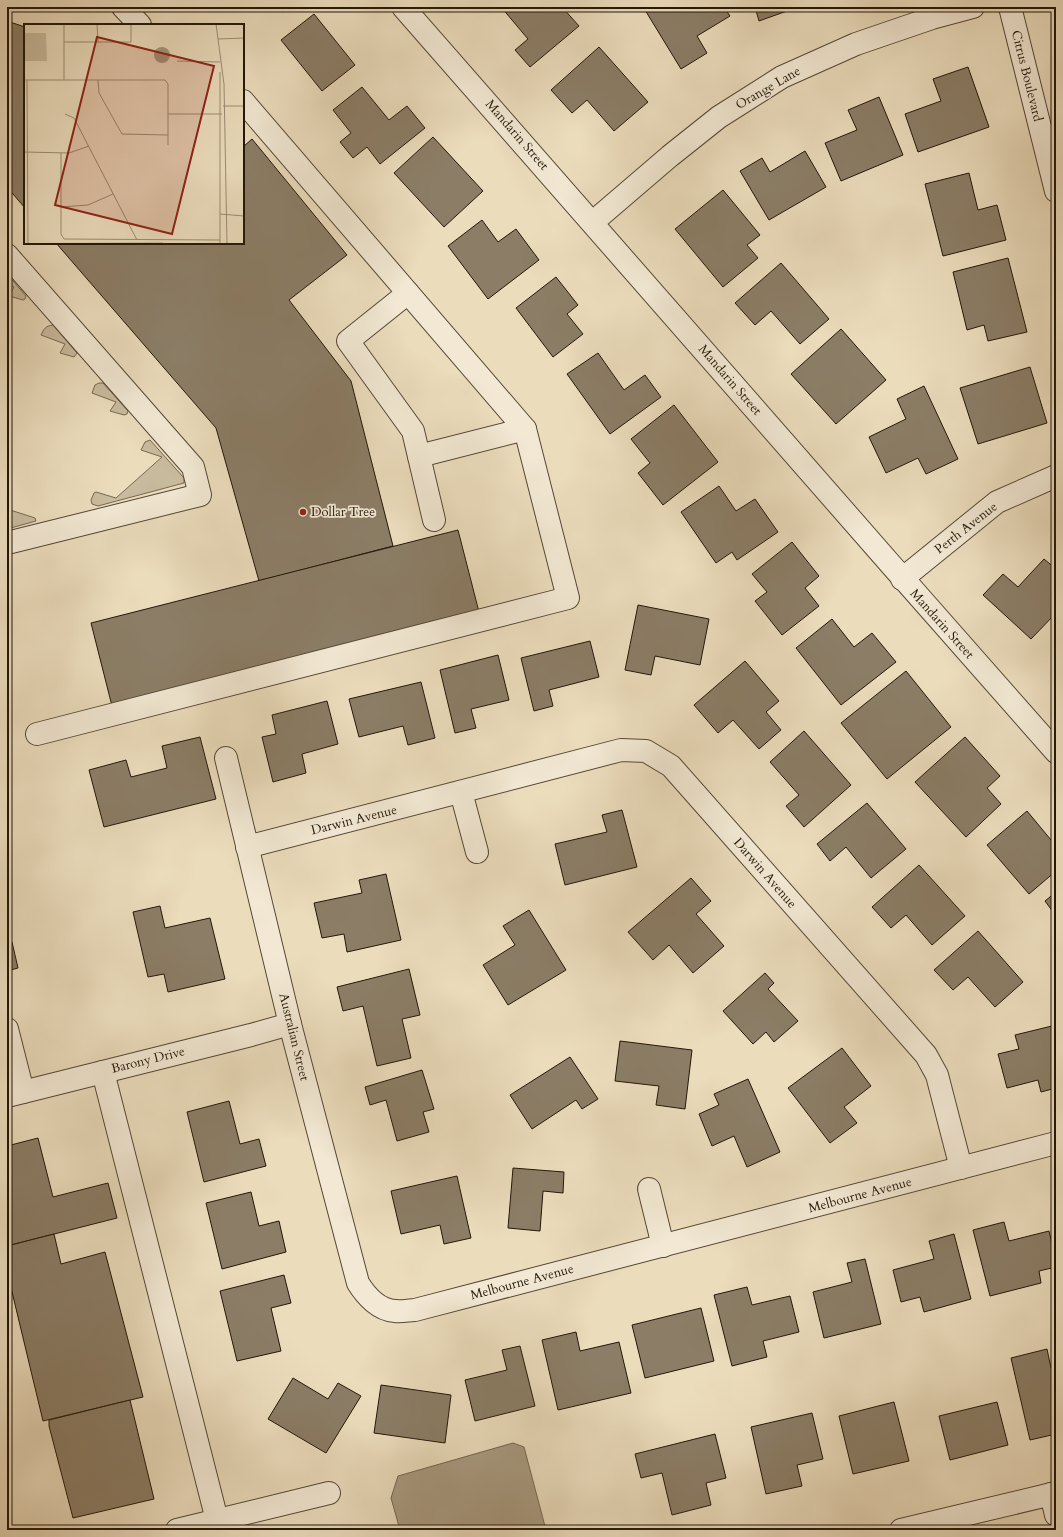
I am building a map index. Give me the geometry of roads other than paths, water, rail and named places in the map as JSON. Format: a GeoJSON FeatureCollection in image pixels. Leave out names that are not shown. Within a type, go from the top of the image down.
{"type":"FeatureCollection","features":[{"type":"Feature","properties":{"kind":"street"},"geometry":{"type":"LineString","coordinates":[[123,7],[139,24]]}},
{"type":"Feature","properties":{"kind":"street","name":"Mandarin Street"},"geometry":{"type":"LineString","coordinates":[[403,7],[593,222],[902,579],[1056,752]]}},
{"type":"Feature","properties":{"kind":"street","name":"Orange Lane"},"geometry":{"type":"LineString","coordinates":[[593,222],[670,156],[719,118],[782,77],[856,44],[932,18],[973,7]]}},
{"type":"Feature","properties":{"kind":"street","name":"Citrus Boulevard"},"geometry":{"type":"LineString","coordinates":[[1010,7],[1056,191]]}},
{"type":"Feature","properties":{"kind":"street"},"geometry":{"type":"LineString","coordinates":[[37,734],[568,598],[525,429],[244,102]]}},
{"type":"Feature","properties":{"kind":"street"},"geometry":{"type":"LineString","coordinates":[[7,255],[193,467],[200,495],[7,543]]}},
{"type":"Feature","properties":{"kind":"street"},"geometry":{"type":"LineString","coordinates":[[408,293],[348,341],[414,431],[434,520]]}},
{"type":"Feature","properties":{"kind":"street"},"geometry":{"type":"LineString","coordinates":[[419,456],[525,429]]}},
{"type":"Feature","properties":{"kind":"street","name":"Perth Avenue"},"geometry":{"type":"LineString","coordinates":[[902,579],[997,502],[1056,476]]}},
{"type":"Feature","properties":{"kind":"street","name":"Darwin Avenue"},"geometry":{"type":"LineString","coordinates":[[247,847],[621,750],[646,751],[671,766],[926,1055],[937,1075],[961,1168]]}},
{"type":"Feature","properties":{"kind":"street","name":"Australian Street"},"geometry":{"type":"LineString","coordinates":[[226,758],[290,1024],[358,1283],[366,1296],[381,1306]]}},
{"type":"Feature","properties":{"kind":"street"},"geometry":{"type":"LineString","coordinates":[[461,792],[477,852]]}},
{"type":"Feature","properties":{"kind":"street","name":"Barony Drive"},"geometry":{"type":"LineString","coordinates":[[15,1094],[290,1024]]}},
{"type":"Feature","properties":{"kind":"street"},"geometry":{"type":"LineString","coordinates":[[7,1029],[15,1094]]}},
{"type":"Feature","properties":{"kind":"street"},"geometry":{"type":"LineString","coordinates":[[103,1072],[217,1520]]}},
{"type":"Feature","properties":{"kind":"street","name":"Melbourne Avenue"},"geometry":{"type":"LineString","coordinates":[[381,1306],[394,1311],[415,1310],[1056,1143]]}},
{"type":"Feature","properties":{"kind":"street"},"geometry":{"type":"LineString","coordinates":[[649,1189],[663,1246]]}},
{"type":"Feature","properties":{"kind":"street"},"geometry":{"type":"LineString","coordinates":[[177,1530],[329,1493]]}},
{"type":"Feature","properties":{"kind":"street"},"geometry":{"type":"LineString","coordinates":[[901,1530],[1054,1501]]}},
{"type":"Feature","properties":{"kind":"place","name":"Dollar Tree"},"geometry":{"type":"Point","coordinates":[303,512]}}]}
